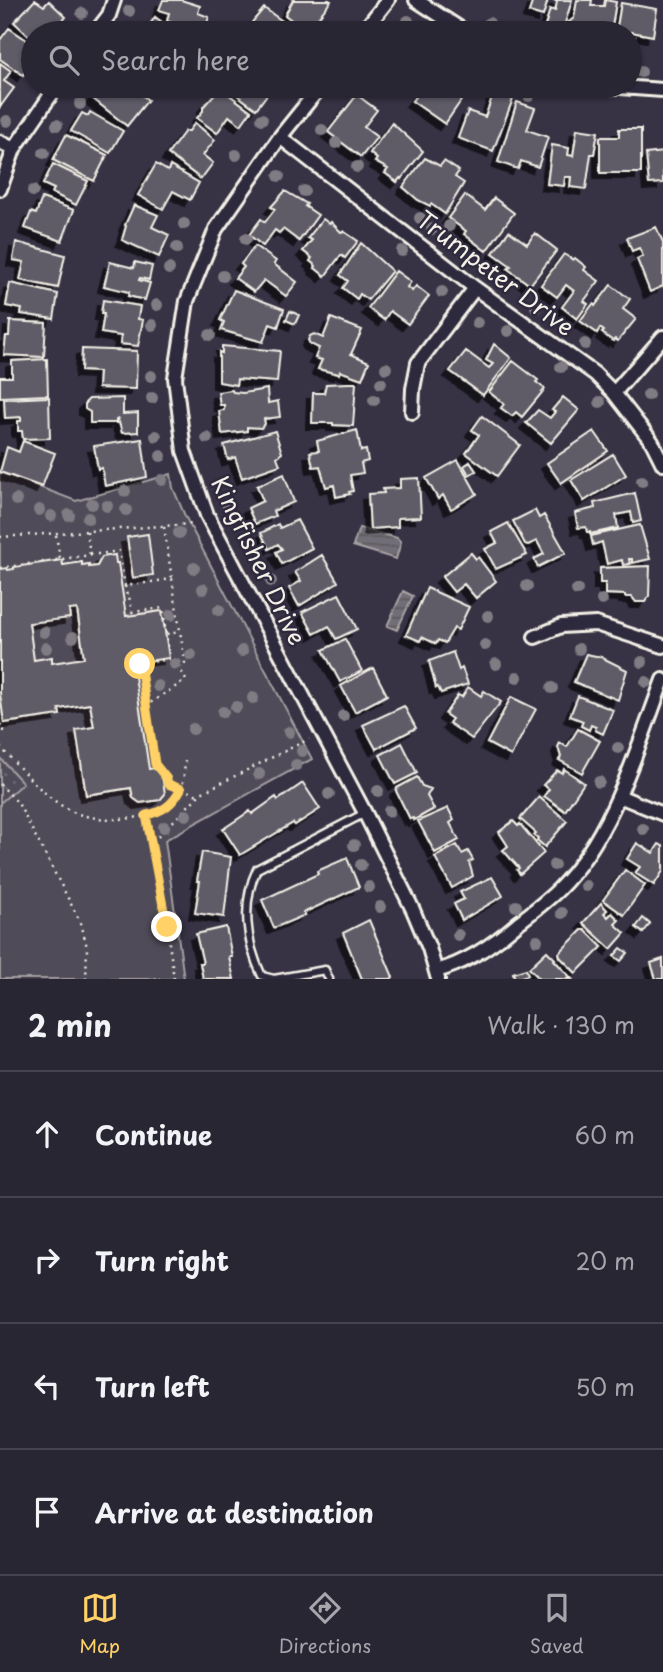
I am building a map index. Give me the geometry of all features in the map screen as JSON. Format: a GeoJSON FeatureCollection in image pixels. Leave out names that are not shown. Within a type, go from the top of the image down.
{"type":"FeatureCollection","features":[{"type":"Feature","properties":{"kind":"street"},"geometry":{"type":"LineString","coordinates":[[104,21],[114,0]]}},
{"type":"Feature","properties":{"kind":"street"},"geometry":{"type":"LineString","coordinates":[[371,21],[388,0]]}},
{"type":"Feature","properties":{"kind":"street"},"geometry":{"type":"LineString","coordinates":[[416,0],[448,21]]}},
{"type":"Feature","properties":{"kind":"street"},"geometry":{"type":"LineString","coordinates":[[642,89],[663,90]]}},
{"type":"Feature","properties":{"kind":"street"},"geometry":{"type":"LineString","coordinates":[[0,189],[14,149],[49,98]]}},
{"type":"Feature","properties":{"kind":"street","name":"Kingfisher Drive"},"geometry":{"type":"LineString","coordinates":[[311,98],[216,229],[187,301],[176,378],[184,451],[207,516],[365,813],[413,910],[437,975]]}},
{"type":"Feature","properties":{"kind":"street","name":"Trumpeter Drive"},"geometry":{"type":"LineString","coordinates":[[280,137],[475,288],[595,374],[614,393],[652,442],[663,464]]}},
{"type":"Feature","properties":{"kind":"street"},"geometry":{"type":"LineString","coordinates":[[0,142],[14,149]]}},
{"type":"Feature","properties":{"kind":"street"},"geometry":{"type":"LineString","coordinates":[[412,412],[418,363],[475,288]]}},
{"type":"Feature","properties":{"kind":"street"},"geometry":{"type":"LineString","coordinates":[[614,393],[663,337]]}},
{"type":"Feature","properties":{"kind":"street"},"geometry":{"type":"LineString","coordinates":[[535,637],[561,626],[596,624],[663,646]]}},
{"type":"Feature","properties":{"kind":"street"},"geometry":{"type":"LineString","coordinates":[[437,975],[500,938],[560,888],[595,842],[619,796],[663,680]]}},
{"type":"Feature","properties":{"kind":"street"},"geometry":{"type":"LineString","coordinates":[[619,796],[663,814]]}},
{"type":"Feature","properties":{"kind":"lane"},"geometry":{"type":"LineString","coordinates":[[329,979],[325,970],[274,979],[262,976],[253,958],[249,937],[249,885],[257,869],[365,813]]}},
{"type":"Feature","properties":{"kind":"path"},"geometry":{"type":"LineString","coordinates":[[0,537],[192,524]]}},
{"type":"Feature","properties":{"kind":"path"},"geometry":{"type":"LineString","coordinates":[[147,705],[186,680],[179,667],[185,663],[164,526]]}},
{"type":"Feature","properties":{"kind":"path"},"geometry":{"type":"LineString","coordinates":[[87,531],[90,555]]}},
{"type":"Feature","properties":{"kind":"path"},"geometry":{"type":"LineString","coordinates":[[55,533],[60,559]]}},
{"type":"Feature","properties":{"kind":"path"},"geometry":{"type":"LineString","coordinates":[[0,568],[118,551],[132,612],[163,608],[170,659],[140,664],[155,764],[168,784],[198,795]]}},
{"type":"Feature","properties":{"kind":"path"},"geometry":{"type":"LineString","coordinates":[[125,586],[172,579]]}},
{"type":"Feature","properties":{"kind":"path"},"geometry":{"type":"LineString","coordinates":[[166,634],[180,632]]}},
{"type":"Feature","properties":{"kind":"path"},"geometry":{"type":"LineString","coordinates":[[0,724],[4,730],[0,734]]}},
{"type":"Feature","properties":{"kind":"path"},"geometry":{"type":"LineString","coordinates":[[151,844],[198,795],[315,735]]}},
{"type":"Feature","properties":{"kind":"path"},"geometry":{"type":"LineString","coordinates":[[0,747],[44,792],[69,810],[81,816],[103,819],[146,815],[165,808],[175,800],[181,789],[186,761]]}},
{"type":"Feature","properties":{"kind":"path"},"geometry":{"type":"LineString","coordinates":[[0,784],[18,803],[81,923],[87,947],[86,979]]}},
{"type":"Feature","properties":{"kind":"path"},"geometry":{"type":"LineString","coordinates":[[146,815],[162,896],[174,979]]}},
{"type":"Feature","properties":{"kind":"shaded area"},"geometry":{"type":"Polygon","coordinates":[[[0,472],[76,501],[171,474],[173,488],[185,516],[312,759],[165,840],[184,979],[0,979],[0,472]]]}},
{"type":"Feature","properties":{"kind":"shaded area"},"geometry":{"type":"Polygon","coordinates":[[[359,528],[397,538],[401,542],[396,559],[353,546],[359,528]]]}},
{"type":"Feature","properties":{"kind":"shaded area"},"geometry":{"type":"Polygon","coordinates":[[[403,591],[413,596],[397,630],[387,626],[403,591]]]}},
{"type":"Feature","properties":{"kind":"shaded area"},"geometry":{"type":"Polygon","coordinates":[[[0,758],[23,783],[0,803],[0,758]]]}},
{"type":"Feature","properties":{"kind":"building"},"geometry":{"type":"Polygon","coordinates":[[[35,0],[44,6],[49,1],[66,17],[62,21],[21,21],[21,29],[14,22],[35,0]]]}},
{"type":"Feature","properties":{"kind":"building"},"geometry":{"type":"Polygon","coordinates":[[[163,0],[181,0],[200,6],[198,13],[209,17],[208,21],[167,21],[169,13],[159,10],[163,0]]]}},
{"type":"Feature","properties":{"kind":"building"},"geometry":{"type":"Polygon","coordinates":[[[293,0],[331,1],[316,21],[293,21],[285,15],[293,0]]]}},
{"type":"Feature","properties":{"kind":"building"},"geometry":{"type":"Polygon","coordinates":[[[533,0],[548,0],[543,16],[529,12],[533,0]]]}},
{"type":"Feature","properties":{"kind":"building"},"geometry":{"type":"Polygon","coordinates":[[[554,0],[572,0],[566,21],[546,21],[550,9],[555,11],[557,2],[554,0]]]}},
{"type":"Feature","properties":{"kind":"building"},"geometry":{"type":"Polygon","coordinates":[[[577,0],[592,0],[591,6],[604,6],[605,0],[616,2],[613,21],[570,21],[574,18],[577,0]]]}},
{"type":"Feature","properties":{"kind":"building"},"geometry":{"type":"Polygon","coordinates":[[[621,3],[657,9],[653,36],[642,34],[642,21],[618,21],[621,3]]]}},
{"type":"Feature","properties":{"kind":"building"},"geometry":{"type":"Polygon","coordinates":[[[264,8],[282,21],[253,21],[264,8]]]}},
{"type":"Feature","properties":{"kind":"building"},"geometry":{"type":"Polygon","coordinates":[[[9,28],[21,36],[21,74],[0,59],[0,40],[9,28]]]}},
{"type":"Feature","properties":{"kind":"building"},"geometry":{"type":"Polygon","coordinates":[[[0,63],[11,71],[4,81],[14,88],[0,107],[0,63]]]}},
{"type":"Feature","properties":{"kind":"building"},"geometry":{"type":"Polygon","coordinates":[[[92,98],[146,98],[148,100],[127,126],[92,98]]]}},
{"type":"Feature","properties":{"kind":"building"},"geometry":{"type":"Polygon","coordinates":[[[211,98],[233,98],[251,111],[241,125],[229,116],[217,133],[197,118],[211,98]]]}},
{"type":"Feature","properties":{"kind":"building"},"geometry":{"type":"Polygon","coordinates":[[[241,98],[264,98],[256,109],[241,98]]]}},
{"type":"Feature","properties":{"kind":"building"},"geometry":{"type":"Polygon","coordinates":[[[355,98],[361,98],[377,110],[364,127],[377,137],[361,157],[328,132],[355,98]]]}},
{"type":"Feature","properties":{"kind":"building"},"geometry":{"type":"Polygon","coordinates":[[[414,98],[463,98],[445,124],[412,101],[414,98]]]}},
{"type":"Feature","properties":{"kind":"building"},"geometry":{"type":"Polygon","coordinates":[[[492,98],[513,99],[493,151],[458,138],[468,111],[485,117],[492,98]]]}},
{"type":"Feature","properties":{"kind":"building"},"geometry":{"type":"Polygon","coordinates":[[[517,102],[535,108],[527,130],[548,137],[538,167],[521,161],[518,169],[498,162],[517,102]]]}},
{"type":"Feature","properties":{"kind":"building"},"geometry":{"type":"Polygon","coordinates":[[[90,112],[123,131],[110,153],[71,131],[82,113],[88,116],[90,112]]]}},
{"type":"Feature","properties":{"kind":"building"},"geometry":{"type":"Polygon","coordinates":[[[195,123],[215,140],[203,155],[213,163],[201,179],[168,154],[185,131],[189,131],[195,123]]]}},
{"type":"Feature","properties":{"kind":"building"},"geometry":{"type":"Polygon","coordinates":[[[392,123],[423,151],[397,182],[385,173],[388,169],[375,162],[377,159],[370,153],[392,123]]]}},
{"type":"Feature","properties":{"kind":"building"},"geometry":{"type":"Polygon","coordinates":[[[577,129],[598,132],[594,154],[591,154],[586,189],[570,187],[571,177],[565,177],[564,186],[547,184],[552,145],[569,148],[568,155],[573,156],[577,129]]]}},
{"type":"Feature","properties":{"kind":"building"},"geometry":{"type":"Polygon","coordinates":[[[619,129],[641,129],[641,173],[600,173],[600,137],[619,137],[619,129]]]}},
{"type":"Feature","properties":{"kind":"building"},"geometry":{"type":"Polygon","coordinates":[[[66,135],[107,155],[94,181],[53,160],[66,135]]]}},
{"type":"Feature","properties":{"kind":"building"},"geometry":{"type":"Polygon","coordinates":[[[663,152],[663,183],[649,184],[646,154],[663,152]]]}},
{"type":"Feature","properties":{"kind":"building"},"geometry":{"type":"Polygon","coordinates":[[[425,158],[440,166],[444,161],[459,171],[455,177],[464,183],[445,214],[431,204],[430,206],[418,200],[403,187],[425,158]]]}},
{"type":"Feature","properties":{"kind":"building"},"geometry":{"type":"Polygon","coordinates":[[[53,164],[88,181],[76,205],[52,193],[54,189],[43,184],[53,164]]]}},
{"type":"Feature","properties":{"kind":"building"},"geometry":{"type":"Polygon","coordinates":[[[156,164],[168,171],[170,166],[199,183],[190,200],[173,191],[163,209],[138,195],[156,164]]]}},
{"type":"Feature","properties":{"kind":"building"},"geometry":{"type":"Polygon","coordinates":[[[285,191],[307,204],[305,206],[318,215],[299,241],[283,229],[279,233],[275,230],[263,246],[249,235],[261,219],[265,222],[275,209],[271,207],[285,191]]]}},
{"type":"Feature","properties":{"kind":"building"},"geometry":{"type":"Polygon","coordinates":[[[465,195],[485,210],[494,198],[514,213],[486,251],[448,218],[465,195]]]}},
{"type":"Feature","properties":{"kind":"building"},"geometry":{"type":"Polygon","coordinates":[[[42,198],[74,210],[62,241],[25,228],[31,212],[36,214],[42,198]]]}},
{"type":"Feature","properties":{"kind":"building"},"geometry":{"type":"Polygon","coordinates":[[[134,205],[158,215],[152,227],[169,235],[159,257],[122,240],[134,205]]]}},
{"type":"Feature","properties":{"kind":"building"},"geometry":{"type":"Polygon","coordinates":[[[323,219],[358,241],[345,258],[341,255],[325,276],[315,268],[310,261],[312,258],[303,251],[312,240],[308,238],[323,219]]]}},
{"type":"Feature","properties":{"kind":"building"},"geometry":{"type":"Polygon","coordinates":[[[656,227],[663,242],[663,286],[650,292],[637,259],[643,256],[639,248],[632,251],[627,238],[656,227]]]}},
{"type":"Feature","properties":{"kind":"building"},"geometry":{"type":"Polygon","coordinates":[[[509,231],[527,244],[535,233],[557,250],[530,285],[508,269],[511,266],[493,253],[509,231]]]}},
{"type":"Feature","properties":{"kind":"building"},"geometry":{"type":"Polygon","coordinates":[[[16,242],[65,255],[58,288],[20,280],[24,262],[13,260],[16,242]]]}},
{"type":"Feature","properties":{"kind":"building"},"geometry":{"type":"Polygon","coordinates":[[[361,243],[392,271],[368,300],[360,294],[357,299],[343,288],[348,281],[340,275],[361,243]]]}},
{"type":"Feature","properties":{"kind":"building"},"geometry":{"type":"Polygon","coordinates":[[[255,246],[276,261],[274,264],[297,282],[286,296],[264,280],[254,292],[235,278],[244,267],[241,264],[255,246]]]}},
{"type":"Feature","properties":{"kind":"building"},"geometry":{"type":"Polygon","coordinates":[[[564,254],[573,260],[575,258],[586,267],[584,270],[599,281],[584,301],[588,304],[577,319],[562,307],[574,291],[566,285],[557,297],[541,285],[564,254]]]}},
{"type":"Feature","properties":{"kind":"building"},"geometry":{"type":"Polygon","coordinates":[[[110,262],[134,268],[135,262],[152,266],[149,280],[139,280],[150,283],[145,300],[128,296],[129,292],[104,286],[110,262]]]}},
{"type":"Feature","properties":{"kind":"building"},"geometry":{"type":"Polygon","coordinates":[[[396,271],[411,282],[407,287],[412,291],[416,286],[429,296],[408,324],[390,311],[384,320],[368,308],[396,271]]]}},
{"type":"Feature","properties":{"kind":"building"},"geometry":{"type":"Polygon","coordinates":[[[10,283],[58,294],[54,319],[21,314],[22,309],[6,306],[10,283]]]}},
{"type":"Feature","properties":{"kind":"building"},"geometry":{"type":"Polygon","coordinates":[[[611,285],[630,299],[623,309],[636,319],[618,341],[613,341],[602,333],[604,331],[600,328],[597,333],[580,321],[611,285]]]}},
{"type":"Feature","properties":{"kind":"building"},"geometry":{"type":"Polygon","coordinates":[[[234,290],[284,309],[278,327],[270,324],[263,342],[221,330],[224,322],[220,320],[234,290]]]}},
{"type":"Feature","properties":{"kind":"building"},"geometry":{"type":"Polygon","coordinates":[[[103,300],[140,306],[138,319],[143,320],[138,346],[120,344],[121,336],[101,333],[103,300]]]}},
{"type":"Feature","properties":{"kind":"building"},"geometry":{"type":"Polygon","coordinates":[[[290,311],[299,315],[295,324],[286,320],[290,311]]]}},
{"type":"Feature","properties":{"kind":"building"},"geometry":{"type":"Polygon","coordinates":[[[331,318],[362,330],[351,354],[369,362],[362,379],[340,371],[339,374],[318,369],[322,360],[315,358],[319,348],[308,340],[314,334],[323,338],[331,318]]]}},
{"type":"Feature","properties":{"kind":"building"},"geometry":{"type":"Polygon","coordinates":[[[10,321],[46,323],[44,357],[4,355],[10,321]]]}},
{"type":"Feature","properties":{"kind":"building"},"geometry":{"type":"Polygon","coordinates":[[[494,344],[511,358],[483,395],[450,371],[466,351],[489,368],[493,364],[486,360],[494,344]]]}},
{"type":"Feature","properties":{"kind":"building"},"geometry":{"type":"Polygon","coordinates":[[[222,346],[280,351],[277,382],[237,379],[236,385],[219,382],[219,352],[222,353],[222,346]]]}},
{"type":"Feature","properties":{"kind":"building"},"geometry":{"type":"Polygon","coordinates":[[[82,349],[137,351],[136,389],[98,388],[99,372],[81,371],[82,349]]]}},
{"type":"Feature","properties":{"kind":"building"},"geometry":{"type":"Polygon","coordinates":[[[47,359],[48,395],[0,397],[0,377],[12,377],[12,361],[47,359]]]}},
{"type":"Feature","properties":{"kind":"building"},"geometry":{"type":"Polygon","coordinates":[[[513,361],[538,380],[536,382],[545,389],[522,417],[516,412],[512,416],[501,408],[504,404],[489,392],[513,361]]]}},
{"type":"Feature","properties":{"kind":"building"},"geometry":{"type":"Polygon","coordinates":[[[356,383],[353,426],[312,423],[313,393],[324,393],[326,384],[356,383]]]}},
{"type":"Feature","properties":{"kind":"building"},"geometry":{"type":"Polygon","coordinates":[[[267,389],[268,403],[278,401],[280,417],[264,419],[265,424],[261,428],[247,427],[247,431],[222,434],[219,411],[224,410],[224,405],[220,405],[218,392],[232,390],[243,393],[267,389]]]}},
{"type":"Feature","properties":{"kind":"building"},"geometry":{"type":"Polygon","coordinates":[[[49,397],[50,438],[23,439],[22,431],[18,431],[21,417],[5,418],[4,399],[49,397]]]}},
{"type":"Feature","properties":{"kind":"building"},"geometry":{"type":"Polygon","coordinates":[[[563,397],[579,410],[551,443],[526,423],[538,410],[550,418],[555,412],[552,410],[563,397]]]}},
{"type":"Feature","properties":{"kind":"building"},"geometry":{"type":"Polygon","coordinates":[[[123,398],[123,414],[138,413],[138,432],[122,433],[118,419],[116,423],[90,423],[90,412],[85,409],[85,403],[89,399],[123,398]]]}},
{"type":"Feature","properties":{"kind":"building"},"geometry":{"type":"Polygon","coordinates":[[[482,416],[520,445],[497,476],[466,453],[479,435],[472,430],[482,416]]]}},
{"type":"Feature","properties":{"kind":"building"},"geometry":{"type":"Polygon","coordinates":[[[357,430],[361,451],[366,450],[368,461],[361,463],[363,473],[350,475],[353,491],[336,497],[334,485],[326,487],[320,466],[313,467],[310,452],[319,451],[317,441],[357,430]]]}},
{"type":"Feature","properties":{"kind":"building"},"geometry":{"type":"Polygon","coordinates":[[[275,431],[282,453],[277,457],[280,465],[242,478],[235,457],[228,460],[224,445],[275,431]]]}},
{"type":"Feature","properties":{"kind":"building"},"geometry":{"type":"Polygon","coordinates":[[[594,431],[608,451],[561,483],[547,463],[594,431]]]}},
{"type":"Feature","properties":{"kind":"building"},"geometry":{"type":"Polygon","coordinates":[[[142,439],[147,477],[105,486],[102,468],[98,469],[94,446],[142,439]]]}},
{"type":"Feature","properties":{"kind":"building"},"geometry":{"type":"Polygon","coordinates":[[[23,441],[55,453],[42,487],[0,472],[7,447],[19,452],[23,441]]]}},
{"type":"Feature","properties":{"kind":"building"},"geometry":{"type":"Polygon","coordinates":[[[613,454],[626,475],[584,501],[571,480],[613,454]]]}},
{"type":"Feature","properties":{"kind":"building"},"geometry":{"type":"Polygon","coordinates":[[[458,460],[477,494],[451,509],[443,495],[438,499],[426,478],[458,460]]]}},
{"type":"Feature","properties":{"kind":"building"},"geometry":{"type":"Polygon","coordinates":[[[470,462],[476,471],[469,475],[464,466],[470,462]]]}},
{"type":"Feature","properties":{"kind":"building"},"geometry":{"type":"Polygon","coordinates":[[[284,474],[294,502],[273,511],[275,516],[255,524],[248,508],[263,501],[257,486],[284,474]]]}},
{"type":"Feature","properties":{"kind":"building"},"geometry":{"type":"Polygon","coordinates":[[[419,478],[421,517],[398,518],[398,527],[370,529],[368,494],[384,493],[383,489],[400,488],[400,479],[419,478]]]}},
{"type":"Feature","properties":{"kind":"building"},"geometry":{"type":"Polygon","coordinates":[[[635,493],[641,521],[633,523],[631,512],[616,515],[618,528],[590,534],[586,527],[578,528],[575,513],[595,508],[594,503],[635,493]]]}},
{"type":"Feature","properties":{"kind":"building"},"geometry":{"type":"Polygon","coordinates":[[[535,510],[539,518],[544,515],[566,553],[538,567],[534,559],[544,554],[537,541],[525,544],[513,521],[535,510]]]}},
{"type":"Feature","properties":{"kind":"building"},"geometry":{"type":"Polygon","coordinates":[[[297,520],[312,548],[282,564],[276,552],[282,549],[278,544],[269,549],[261,533],[278,524],[280,528],[297,520]]]}},
{"type":"Feature","properties":{"kind":"building"},"geometry":{"type":"Polygon","coordinates":[[[508,523],[527,555],[496,569],[485,549],[497,543],[491,532],[508,523]]]}},
{"type":"Feature","properties":{"kind":"building"},"geometry":{"type":"Polygon","coordinates":[[[640,525],[650,559],[632,563],[632,559],[629,559],[630,564],[623,565],[622,560],[607,564],[602,542],[593,545],[591,536],[640,525]]]}},
{"type":"Feature","properties":{"kind":"building"},"geometry":{"type":"Polygon","coordinates":[[[148,534],[153,575],[133,578],[127,537],[148,534]]]}},
{"type":"Feature","properties":{"kind":"building"},"geometry":{"type":"Polygon","coordinates":[[[471,553],[476,559],[478,557],[496,581],[476,598],[464,584],[454,592],[442,577],[471,553]]]}},
{"type":"Feature","properties":{"kind":"building"},"geometry":{"type":"Polygon","coordinates":[[[115,555],[126,616],[162,611],[169,658],[133,663],[149,769],[154,768],[162,774],[165,794],[160,800],[140,803],[133,798],[131,788],[86,795],[76,730],[94,727],[90,704],[59,709],[60,715],[4,723],[0,694],[0,569],[8,570],[62,560],[63,565],[82,562],[82,565],[89,564],[89,567],[97,566],[102,557],[115,555]],[[77,609],[69,610],[70,618],[29,623],[34,660],[52,657],[52,663],[84,658],[77,609]]]}},
{"type":"Feature","properties":{"kind":"building"},"geometry":{"type":"Polygon","coordinates":[[[322,555],[338,582],[299,606],[289,588],[301,581],[295,572],[322,555]]]}},
{"type":"Feature","properties":{"kind":"building"},"geometry":{"type":"Polygon","coordinates":[[[650,566],[649,596],[645,602],[636,602],[625,595],[605,594],[605,583],[600,583],[600,568],[650,566]]]}},
{"type":"Feature","properties":{"kind":"building"},"geometry":{"type":"Polygon","coordinates":[[[427,588],[469,607],[458,630],[454,628],[445,643],[438,640],[436,644],[422,637],[420,641],[406,635],[427,588]]]}},
{"type":"Feature","properties":{"kind":"building"},"geometry":{"type":"Polygon","coordinates":[[[339,594],[357,629],[336,639],[329,626],[314,634],[302,612],[339,594]]]}},
{"type":"Feature","properties":{"kind":"building"},"geometry":{"type":"Polygon","coordinates":[[[345,639],[362,671],[340,682],[323,650],[345,639]]]}},
{"type":"Feature","properties":{"kind":"building"},"geometry":{"type":"Polygon","coordinates":[[[453,652],[459,670],[462,668],[468,684],[441,693],[438,687],[436,688],[429,661],[453,652]]]}},
{"type":"Feature","properties":{"kind":"building"},"geometry":{"type":"Polygon","coordinates":[[[586,654],[601,657],[627,670],[618,700],[574,682],[586,654]]]}},
{"type":"Feature","properties":{"kind":"building"},"geometry":{"type":"Polygon","coordinates":[[[373,668],[387,695],[355,712],[341,686],[373,668]]]}},
{"type":"Feature","properties":{"kind":"building"},"geometry":{"type":"Polygon","coordinates":[[[468,687],[481,696],[484,691],[501,702],[472,739],[449,723],[452,719],[445,714],[458,695],[462,697],[468,687]]]}},
{"type":"Feature","properties":{"kind":"building"},"geometry":{"type":"Polygon","coordinates":[[[578,696],[613,710],[603,734],[591,725],[589,730],[581,726],[583,721],[570,716],[578,696]]]}},
{"type":"Feature","properties":{"kind":"building"},"geometry":{"type":"Polygon","coordinates":[[[511,697],[536,709],[511,756],[487,743],[511,697]]]}},
{"type":"Feature","properties":{"kind":"building"},"geometry":{"type":"Polygon","coordinates":[[[404,706],[416,728],[376,749],[363,725],[404,706]]]}},
{"type":"Feature","properties":{"kind":"building"},"geometry":{"type":"Polygon","coordinates":[[[578,729],[600,741],[582,773],[559,760],[560,743],[567,747],[578,729]]]}},
{"type":"Feature","properties":{"kind":"building"},"geometry":{"type":"Polygon","coordinates":[[[402,743],[417,773],[395,784],[380,755],[402,743]]]}},
{"type":"Feature","properties":{"kind":"building"},"geometry":{"type":"Polygon","coordinates":[[[564,769],[584,783],[565,811],[544,796],[549,789],[543,785],[557,770],[562,773],[564,769]]]}},
{"type":"Feature","properties":{"kind":"building"},"geometry":{"type":"Polygon","coordinates":[[[417,777],[422,786],[431,789],[427,796],[434,809],[414,820],[410,819],[396,791],[417,777]]]}},
{"type":"Feature","properties":{"kind":"building"},"geometry":{"type":"Polygon","coordinates":[[[303,783],[320,809],[240,855],[223,829],[250,811],[252,814],[276,797],[278,800],[303,783]]]}},
{"type":"Feature","properties":{"kind":"building"},"geometry":{"type":"Polygon","coordinates":[[[539,797],[567,821],[545,847],[537,840],[534,835],[536,833],[520,819],[539,797]]]}},
{"type":"Feature","properties":{"kind":"building"},"geometry":{"type":"Polygon","coordinates":[[[448,808],[454,820],[450,823],[459,840],[435,853],[418,821],[448,808]]]}},
{"type":"Feature","properties":{"kind":"building"},"geometry":{"type":"Polygon","coordinates":[[[513,821],[518,826],[520,824],[544,853],[520,874],[517,870],[519,868],[503,850],[508,846],[499,832],[513,821]]]}},
{"type":"Feature","properties":{"kind":"building"},"geometry":{"type":"Polygon","coordinates":[[[637,843],[653,853],[659,844],[663,846],[663,871],[654,885],[635,873],[640,867],[627,859],[637,843]]]}},
{"type":"Feature","properties":{"kind":"building"},"geometry":{"type":"Polygon","coordinates":[[[457,845],[462,854],[468,851],[473,860],[469,862],[473,876],[452,888],[435,857],[457,845]]]}},
{"type":"Feature","properties":{"kind":"building"},"geometry":{"type":"Polygon","coordinates":[[[202,852],[231,857],[224,917],[195,913],[202,852]]]}},
{"type":"Feature","properties":{"kind":"building"},"geometry":{"type":"Polygon","coordinates":[[[347,858],[359,887],[274,928],[262,900],[347,858]]]}},
{"type":"Feature","properties":{"kind":"building"},"geometry":{"type":"Polygon","coordinates":[[[625,870],[645,885],[624,915],[603,900],[625,870]]]}},
{"type":"Feature","properties":{"kind":"building"},"geometry":{"type":"Polygon","coordinates":[[[492,877],[503,896],[462,920],[454,904],[464,899],[460,892],[492,877]]]}},
{"type":"Feature","properties":{"kind":"building"},"geometry":{"type":"Polygon","coordinates":[[[601,903],[607,910],[604,913],[608,917],[612,913],[619,920],[615,924],[625,933],[611,949],[583,923],[601,903]]]}},
{"type":"Feature","properties":{"kind":"building"},"geometry":{"type":"Polygon","coordinates":[[[643,918],[650,924],[643,933],[636,927],[643,918]]]}},
{"type":"Feature","properties":{"kind":"building"},"geometry":{"type":"Polygon","coordinates":[[[369,920],[393,977],[391,979],[362,979],[343,933],[369,920]]]}},
{"type":"Feature","properties":{"kind":"building"},"geometry":{"type":"Polygon","coordinates":[[[226,927],[234,979],[203,979],[200,963],[203,963],[196,934],[226,927]]]}},
{"type":"Feature","properties":{"kind":"building"},"geometry":{"type":"Polygon","coordinates":[[[582,930],[602,947],[576,973],[559,953],[582,930]]]}},
{"type":"Feature","properties":{"kind":"building"},"geometry":{"type":"Polygon","coordinates":[[[621,948],[628,953],[621,961],[614,956],[621,948]]]}},
{"type":"Feature","properties":{"kind":"building"},"geometry":{"type":"Polygon","coordinates":[[[547,951],[572,979],[540,979],[529,968],[547,951]]]}},
{"type":"Feature","properties":{"kind":"building"},"geometry":{"type":"Polygon","coordinates":[[[663,959],[663,979],[656,979],[651,963],[663,959]]]}},
{"type":"Feature","properties":{"kind":"building"},"geometry":{"type":"Polygon","coordinates":[[[526,969],[528,975],[515,979],[513,973],[526,969]]]}},
{"type":"Feature","properties":{"kind":"route"},"geometry":{"type":"LineString","coordinates":[[140,664],[155,764],[168,784],[181,789],[175,800],[165,808],[146,815],[167,927]]}}]}
